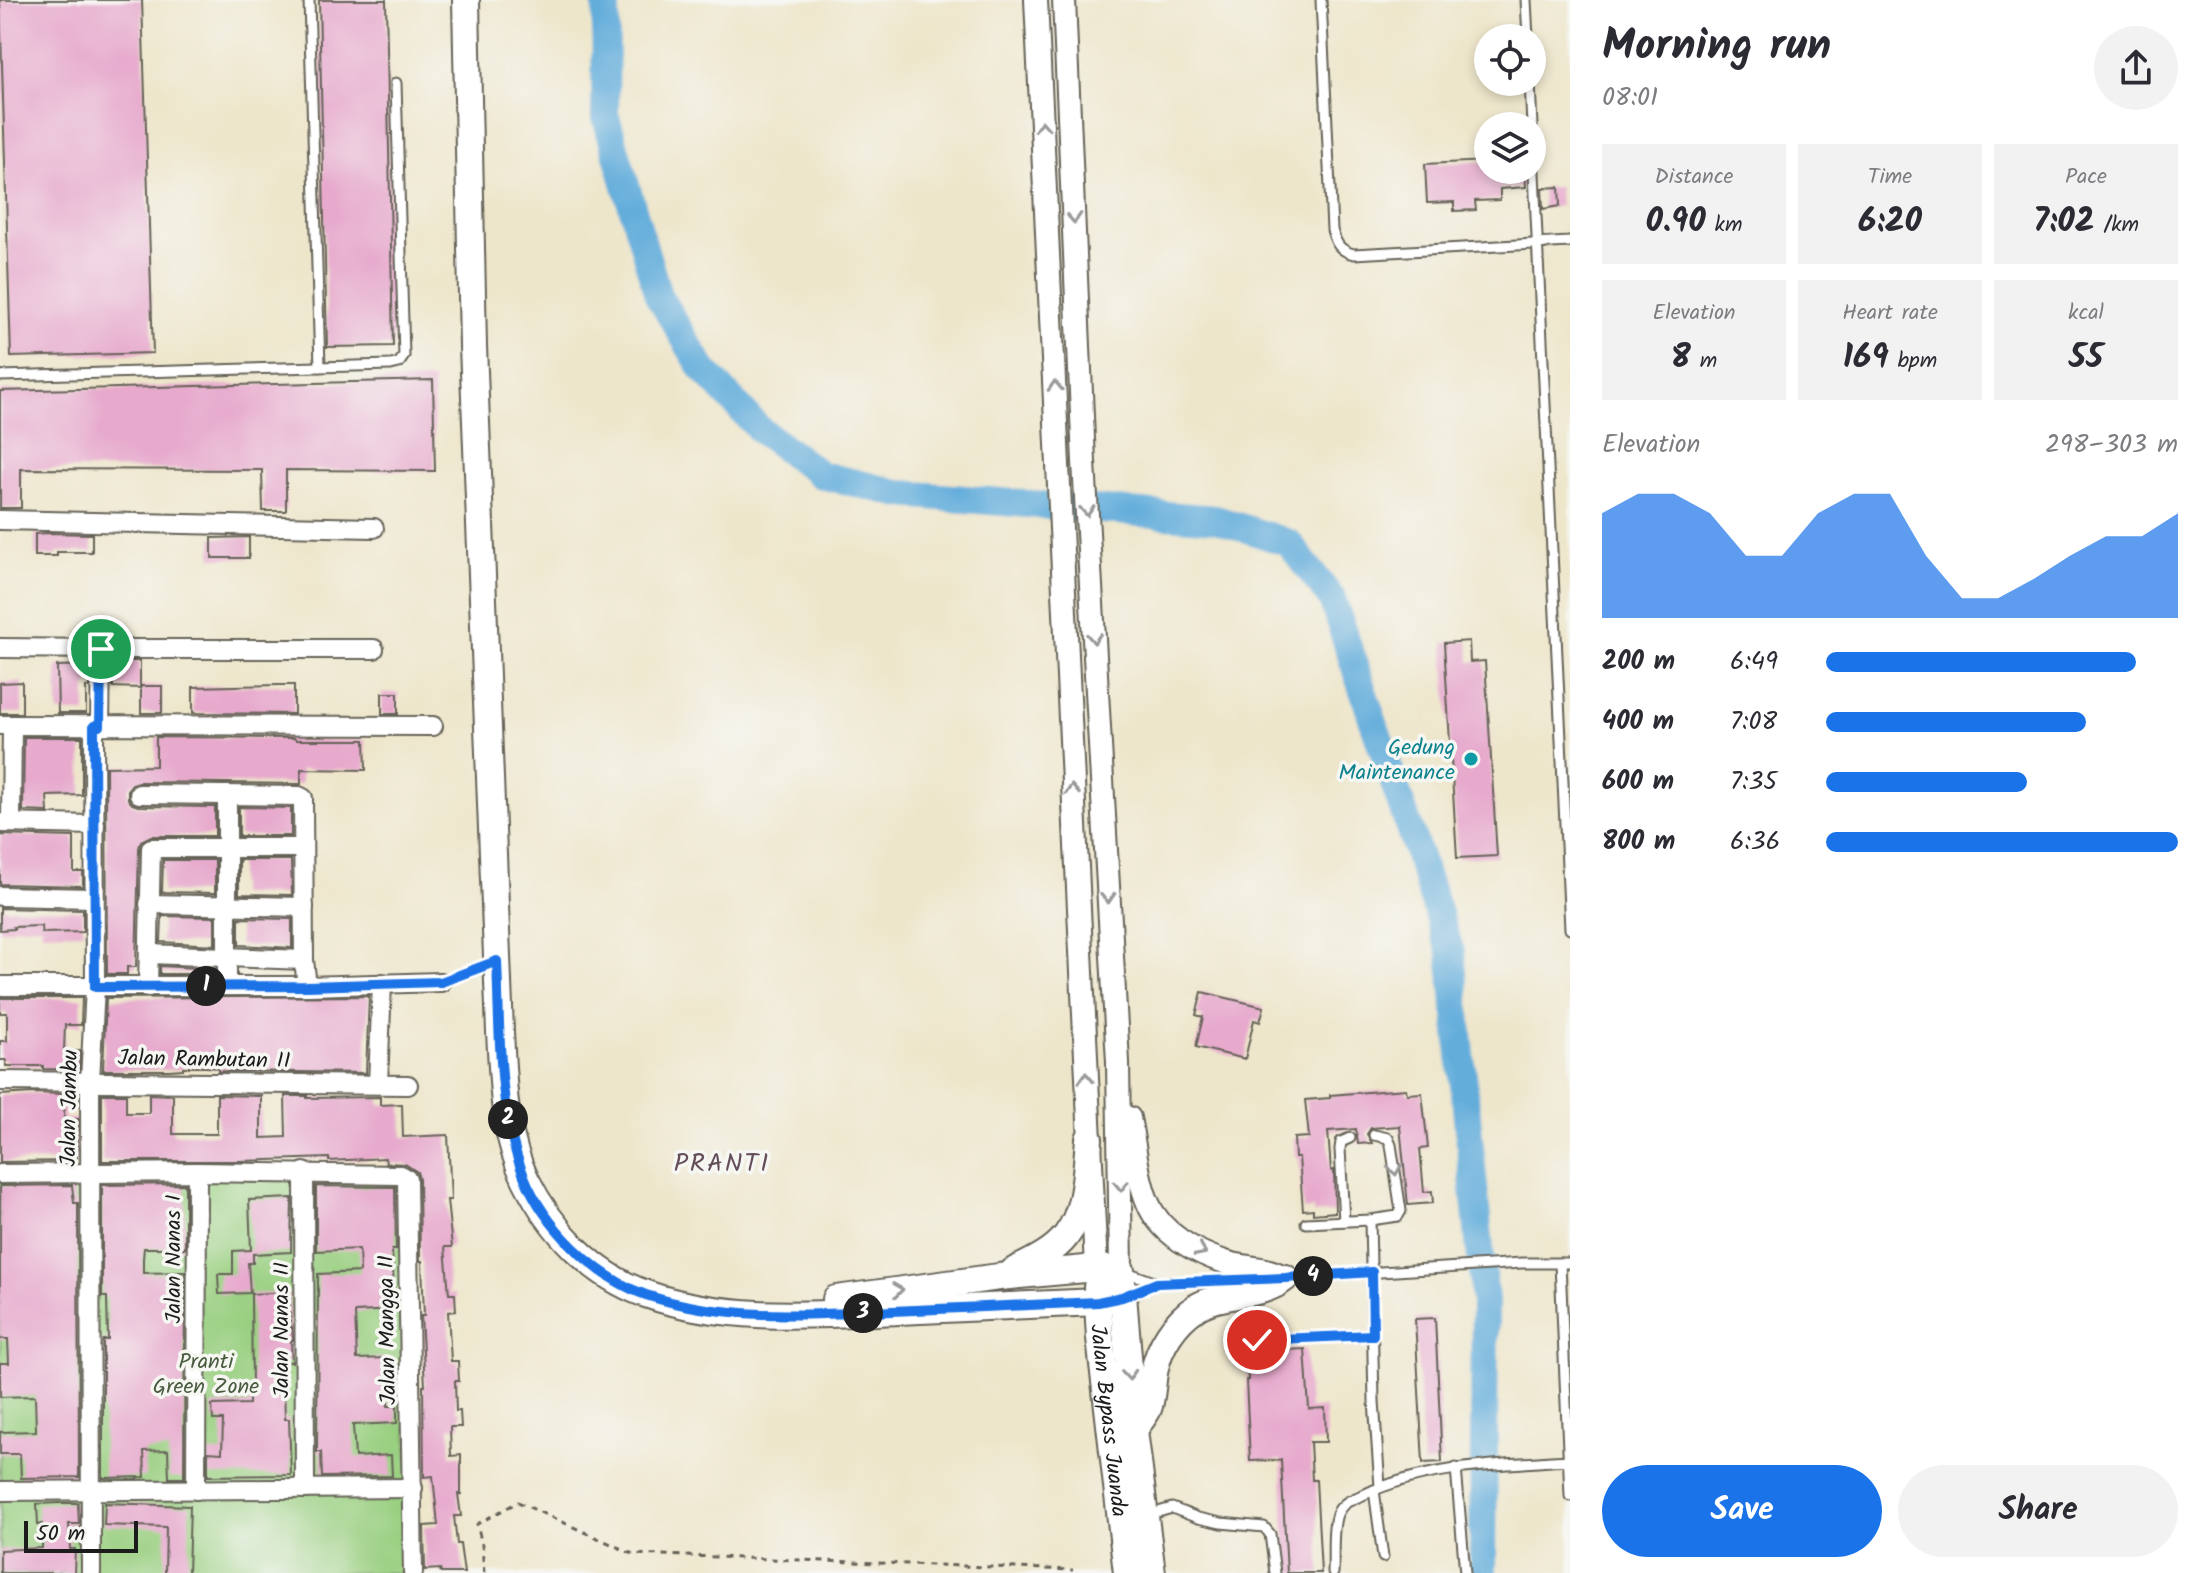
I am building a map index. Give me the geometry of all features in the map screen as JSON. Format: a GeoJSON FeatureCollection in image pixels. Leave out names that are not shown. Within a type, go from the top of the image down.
{"type":"FeatureCollection","features":[{"type":"Feature","properties":{"kind":"main road"},"geometry":{"type":"LineString","coordinates":[[466,0],[474,378],[497,961],[505,1102],[512,1140],[525,1178],[566,1241],[604,1273],[644,1294],[722,1313],[839,1314],[1110,1299]]}},
{"type":"Feature","properties":{"kind":"main road"},"geometry":{"type":"LineString","coordinates":[[999,1277],[1053,1249],[1066,1236],[1076,1219],[1081,1201],[1089,1139]]}},
{"type":"Feature","properties":{"kind":"main road"},"geometry":{"type":"LineString","coordinates":[[795,1313],[836,1299],[999,1277],[1108,1269]]}},
{"type":"Feature","properties":{"kind":"main road","name":"Jalan Bypass Juanda"},"geometry":{"type":"LineString","coordinates":[[1108,1269],[1110,1299],[1134,1430],[1152,1573]]}},
{"type":"Feature","properties":{"kind":"main road"},"geometry":{"type":"LineString","coordinates":[[1134,1430],[1149,1407],[1154,1367],[1173,1328],[1185,1316],[1209,1301],[1269,1287],[1285,1278]]}},
{"type":"Feature","properties":{"kind":"main road","name":"Jalan Bypass Juanda"},"geometry":{"type":"LineString","coordinates":[[1110,1299],[1105,1391],[1127,1573]]}},
{"type":"Feature","properties":{"kind":"street"},"geometry":{"type":"LineString","coordinates":[[1036,0],[1089,1139],[1108,1269]]}},
{"type":"Feature","properties":{"kind":"street"},"geometry":{"type":"LineString","coordinates":[[1064,0],[1084,462],[1118,1062],[1108,1269]]}},
{"type":"Feature","properties":{"kind":"street"},"geometry":{"type":"LineString","coordinates":[[0,520],[374,528]]}},
{"type":"Feature","properties":{"kind":"street"},"geometry":{"type":"LineString","coordinates":[[0,648],[374,649]]}},
{"type":"Feature","properties":{"kind":"street","name":"Jalan Jambu"},"geometry":{"type":"LineString","coordinates":[[91,1573],[90,1081],[95,987],[95,825],[101,649]]}},
{"type":"Feature","properties":{"kind":"street"},"geometry":{"type":"LineString","coordinates":[[95,825],[6,823],[6,725],[433,726]]}},
{"type":"Feature","properties":{"kind":"street"},"geometry":{"type":"LineString","coordinates":[[139,794],[301,796],[307,986]]}},
{"type":"Feature","properties":{"kind":"street"},"geometry":{"type":"LineString","coordinates":[[227,795],[227,986]]}},
{"type":"Feature","properties":{"kind":"street"},"geometry":{"type":"LineString","coordinates":[[148,987],[149,849],[303,848]]}},
{"type":"Feature","properties":{"kind":"street"},"geometry":{"type":"LineString","coordinates":[[0,896],[94,898]]}},
{"type":"Feature","properties":{"kind":"street"},"geometry":{"type":"LineString","coordinates":[[149,904],[304,907]]}},
{"type":"Feature","properties":{"kind":"street"},"geometry":{"type":"LineString","coordinates":[[149,954],[304,960]]}},
{"type":"Feature","properties":{"kind":"street"},"geometry":{"type":"LineString","coordinates":[[0,986],[307,986],[441,982]]}},
{"type":"Feature","properties":{"kind":"street"},"geometry":{"type":"LineString","coordinates":[[378,1084],[382,983]]}},
{"type":"Feature","properties":{"kind":"street"},"geometry":{"type":"LineString","coordinates":[[1118,1062],[1143,1189],[1149,1207],[1159,1221],[1178,1239],[1210,1257],[1269,1270],[1285,1278]]}},
{"type":"Feature","properties":{"kind":"street","name":"Jalan Rambutan II"},"geometry":{"type":"LineString","coordinates":[[0,1081],[408,1085]]}},
{"type":"Feature","properties":{"kind":"street","name":"Jalan Nanas I"},"geometry":{"type":"LineString","coordinates":[[196,1490],[197,1172]]}},
{"type":"Feature","properties":{"kind":"street"},"geometry":{"type":"LineString","coordinates":[[0,1174],[304,1172]]}},
{"type":"Feature","properties":{"kind":"street","name":"Jalan Mangga II"},"geometry":{"type":"LineString","coordinates":[[304,1172],[400,1175],[408,1182],[413,1573]]}},
{"type":"Feature","properties":{"kind":"street","name":"Jalan Nanas II"},"geometry":{"type":"LineString","coordinates":[[304,1172],[305,1489]]}},
{"type":"Feature","properties":{"kind":"street"},"geometry":{"type":"LineString","coordinates":[[0,1491],[413,1488]]}},
{"type":"Feature","properties":{"kind":"lane"},"geometry":{"type":"LineString","coordinates":[[309,0],[320,367]]}},
{"type":"Feature","properties":{"kind":"lane"},"geometry":{"type":"LineString","coordinates":[[1321,0],[1332,230],[1335,242],[1344,251],[1354,254],[1570,242]]}},
{"type":"Feature","properties":{"kind":"lane"},"geometry":{"type":"LineString","coordinates":[[1526,0],[1527,24]]}},
{"type":"Feature","properties":{"kind":"lane"},"geometry":{"type":"LineString","coordinates":[[0,376],[399,363],[404,356],[396,83]]}},
{"type":"Feature","properties":{"kind":"lane"},"geometry":{"type":"LineString","coordinates":[[1535,184],[1570,929]]}},
{"type":"Feature","properties":{"kind":"lane"},"geometry":{"type":"LineString","coordinates":[[1306,1223],[1398,1216],[1401,1211],[1391,1145],[1388,1138],[1374,1135]]}},
{"type":"Feature","properties":{"kind":"lane"},"geometry":{"type":"LineString","coordinates":[[1344,1221],[1340,1149],[1341,1142],[1350,1138]]}},
{"type":"Feature","properties":{"kind":"lane"},"geometry":{"type":"LineString","coordinates":[[1370,1220],[1377,1488],[1383,1557]]}},
{"type":"Feature","properties":{"kind":"lane"},"geometry":{"type":"LineString","coordinates":[[1110,1299],[1157,1283],[1565,1263],[1570,1496]]}},
{"type":"Feature","properties":{"kind":"lane"},"geometry":{"type":"LineString","coordinates":[[1108,1269],[1157,1283]]}},
{"type":"Feature","properties":{"kind":"lane"},"geometry":{"type":"LineString","coordinates":[[1257,1340],[1373,1335]]}},
{"type":"Feature","properties":{"kind":"lane"},"geometry":{"type":"LineString","coordinates":[[1333,1573],[1336,1518],[1339,1509],[1350,1500],[1395,1481],[1460,1468],[1568,1460]]}},
{"type":"Feature","properties":{"kind":"lane"},"geometry":{"type":"LineString","coordinates":[[1460,1468],[1465,1573]]}},
{"type":"Feature","properties":{"kind":"lane"},"geometry":{"type":"LineString","coordinates":[[1146,1516],[1172,1508],[1221,1523],[1264,1527],[1270,1534],[1275,1573]]}},
{"type":"Feature","properties":{"kind":"path"},"geometry":{"type":"LineString","coordinates":[[441,982],[497,961]]}},
{"type":"Feature","properties":{"kind":"path"},"geometry":{"type":"LineString","coordinates":[[484,1573],[477,1524],[518,1502],[633,1554],[1073,1570]]}},
{"type":"Feature","properties":{"kind":"green space","name":"Pranti Green Zone"},"geometry":{"type":"Polygon","coordinates":[[[0,1174],[400,1175],[412,1573],[0,1573],[0,1174]]]}},
{"type":"Feature","properties":{"kind":"building"},"geometry":{"type":"Polygon","coordinates":[[[0,0],[142,0],[153,353],[11,357],[0,0]]]}},
{"type":"Feature","properties":{"kind":"building"},"geometry":{"type":"Polygon","coordinates":[[[319,0],[386,0],[393,346],[327,347],[319,0]]]}},
{"type":"Feature","properties":{"kind":"building"},"geometry":{"type":"Polygon","coordinates":[[[1474,162],[1474,184],[1526,184],[1526,187],[1500,189],[1500,200],[1475,201],[1476,210],[1454,211],[1454,202],[1427,203],[1425,164],[1474,162]]]}},
{"type":"Feature","properties":{"kind":"building"},"geometry":{"type":"Polygon","coordinates":[[[1559,187],[1560,206],[1543,209],[1542,188],[1559,187]]]}},
{"type":"Feature","properties":{"kind":"building"},"geometry":{"type":"Polygon","coordinates":[[[433,380],[435,471],[286,470],[286,511],[263,511],[262,470],[21,469],[21,508],[0,508],[0,391],[433,380]]]}},
{"type":"Feature","properties":{"kind":"building"},"geometry":{"type":"Polygon","coordinates":[[[35,534],[92,534],[92,552],[57,552],[57,556],[35,556],[35,534]]]}},
{"type":"Feature","properties":{"kind":"building"},"geometry":{"type":"Polygon","coordinates":[[[249,537],[249,558],[212,558],[212,538],[249,537]]]}},
{"type":"Feature","properties":{"kind":"building","name":"Gedung Maintenance"},"geometry":{"type":"Polygon","coordinates":[[[1469,641],[1470,662],[1485,661],[1497,856],[1457,858],[1444,643],[1469,641]]]}},
{"type":"Feature","properties":{"kind":"building"},"geometry":{"type":"Polygon","coordinates":[[[140,661],[140,688],[113,687],[113,663],[140,661]]]}},
{"type":"Feature","properties":{"kind":"building"},"geometry":{"type":"Polygon","coordinates":[[[89,665],[86,713],[58,713],[57,666],[89,665]]]}},
{"type":"Feature","properties":{"kind":"building"},"geometry":{"type":"Polygon","coordinates":[[[22,682],[22,713],[0,713],[0,683],[22,682]]]}},
{"type":"Feature","properties":{"kind":"building"},"geometry":{"type":"Polygon","coordinates":[[[294,685],[294,714],[193,713],[193,687],[294,685]]]}},
{"type":"Feature","properties":{"kind":"building"},"geometry":{"type":"Polygon","coordinates":[[[141,686],[162,686],[162,713],[141,713],[141,686]]]}},
{"type":"Feature","properties":{"kind":"building"},"geometry":{"type":"Polygon","coordinates":[[[382,693],[398,693],[398,714],[382,714],[382,693]]]}},
{"type":"Feature","properties":{"kind":"building"},"geometry":{"type":"Polygon","coordinates":[[[24,737],[82,737],[82,795],[47,796],[48,812],[23,811],[24,737]]]}},
{"type":"Feature","properties":{"kind":"building"},"geometry":{"type":"Polygon","coordinates":[[[156,737],[365,740],[366,770],[301,769],[301,784],[132,784],[128,789],[128,799],[138,806],[215,807],[215,836],[151,836],[141,841],[136,967],[127,967],[127,974],[107,974],[106,767],[156,766],[156,737]]]}},
{"type":"Feature","properties":{"kind":"building"},"geometry":{"type":"Polygon","coordinates":[[[239,807],[291,808],[291,836],[239,836],[239,807]]]}},
{"type":"Feature","properties":{"kind":"building"},"geometry":{"type":"Polygon","coordinates":[[[0,835],[74,837],[74,872],[83,872],[83,886],[0,884],[0,835]]]}},
{"type":"Feature","properties":{"kind":"building"},"geometry":{"type":"Polygon","coordinates":[[[163,860],[215,860],[215,893],[162,892],[163,860]]]}},
{"type":"Feature","properties":{"kind":"building"},"geometry":{"type":"Polygon","coordinates":[[[239,860],[291,860],[292,895],[239,894],[239,860]]]}},
{"type":"Feature","properties":{"kind":"building"},"geometry":{"type":"Polygon","coordinates":[[[0,908],[83,910],[83,932],[42,933],[41,926],[0,930],[0,908]]]}},
{"type":"Feature","properties":{"kind":"building"},"geometry":{"type":"Polygon","coordinates":[[[162,916],[215,917],[215,945],[161,942],[162,916]]]}},
{"type":"Feature","properties":{"kind":"building"},"geometry":{"type":"Polygon","coordinates":[[[239,918],[292,919],[292,948],[239,945],[239,918]]]}},
{"type":"Feature","properties":{"kind":"building"},"geometry":{"type":"Polygon","coordinates":[[[160,966],[215,969],[215,974],[160,974],[160,966]]]}},
{"type":"Feature","properties":{"kind":"building"},"geometry":{"type":"Polygon","coordinates":[[[1202,992],[1264,1007],[1260,1022],[1254,1020],[1245,1059],[1196,1047],[1203,1017],[1196,1015],[1202,992]]]}},
{"type":"Feature","properties":{"kind":"building"},"geometry":{"type":"Polygon","coordinates":[[[369,996],[366,1073],[218,1071],[218,1068],[206,1067],[103,1070],[106,998],[369,996]]]}},
{"type":"Feature","properties":{"kind":"building"},"geometry":{"type":"Polygon","coordinates":[[[0,998],[82,998],[81,1025],[65,1025],[64,1052],[80,1051],[79,1070],[6,1066],[6,1060],[0,1060],[0,1041],[7,1041],[7,1013],[0,1013],[0,998]]]}},
{"type":"Feature","properties":{"kind":"building"},"geometry":{"type":"Polygon","coordinates":[[[1406,1089],[1407,1094],[1422,1093],[1428,1148],[1420,1149],[1424,1192],[1432,1191],[1433,1203],[1408,1205],[1400,1126],[1371,1128],[1367,1134],[1372,1143],[1358,1144],[1356,1129],[1328,1131],[1331,1171],[1334,1170],[1335,1212],[1313,1214],[1313,1209],[1303,1210],[1299,1157],[1295,1157],[1294,1138],[1309,1137],[1305,1100],[1406,1089]]]}},
{"type":"Feature","properties":{"kind":"building"},"geometry":{"type":"Polygon","coordinates":[[[65,1094],[64,1119],[78,1119],[77,1161],[0,1162],[0,1095],[65,1094]]]}},
{"type":"Feature","properties":{"kind":"building"},"geometry":{"type":"Polygon","coordinates":[[[102,1094],[126,1094],[126,1113],[149,1113],[149,1094],[173,1095],[173,1134],[217,1134],[217,1095],[261,1096],[261,1138],[286,1137],[285,1096],[380,1097],[380,1105],[402,1104],[403,1137],[448,1135],[451,1200],[447,1200],[452,1247],[445,1247],[449,1294],[455,1294],[456,1311],[448,1312],[451,1361],[458,1361],[456,1411],[460,1411],[461,1427],[450,1427],[451,1456],[461,1455],[461,1494],[458,1494],[461,1516],[454,1516],[464,1573],[425,1570],[424,1526],[438,1525],[433,1476],[424,1477],[425,1386],[421,1316],[424,1316],[417,1172],[405,1164],[386,1163],[385,1158],[329,1161],[329,1158],[102,1161],[102,1094]]]}},
{"type":"Feature","properties":{"kind":"building"},"geometry":{"type":"Polygon","coordinates":[[[185,1184],[185,1248],[144,1248],[143,1259],[143,1273],[185,1272],[184,1478],[169,1478],[168,1450],[144,1451],[145,1477],[103,1478],[103,1340],[108,1340],[107,1297],[102,1297],[102,1185],[185,1184]]]}},
{"type":"Feature","properties":{"kind":"building"},"geometry":{"type":"Polygon","coordinates":[[[72,1185],[74,1203],[78,1203],[79,1477],[21,1478],[20,1454],[0,1454],[0,1432],[36,1431],[35,1396],[0,1397],[0,1363],[9,1363],[8,1339],[0,1339],[0,1186],[72,1185]]]}},
{"type":"Feature","properties":{"kind":"building"},"geometry":{"type":"Polygon","coordinates":[[[316,1186],[395,1187],[396,1250],[392,1250],[395,1310],[355,1312],[357,1359],[389,1358],[388,1406],[397,1406],[397,1423],[353,1425],[355,1457],[391,1455],[392,1476],[322,1477],[321,1452],[317,1452],[318,1274],[360,1272],[359,1249],[316,1251],[316,1186]]]}},
{"type":"Feature","properties":{"kind":"building"},"geometry":{"type":"Polygon","coordinates":[[[292,1198],[291,1252],[253,1254],[253,1263],[248,1263],[250,1293],[219,1294],[218,1274],[233,1274],[233,1251],[251,1250],[249,1200],[292,1198]]]}},
{"type":"Feature","properties":{"kind":"building"},"geometry":{"type":"Polygon","coordinates":[[[290,1292],[292,1362],[284,1362],[284,1384],[291,1475],[208,1476],[208,1452],[222,1453],[223,1420],[213,1420],[212,1405],[249,1404],[249,1387],[252,1387],[251,1294],[290,1292]]]}},
{"type":"Feature","properties":{"kind":"building"},"geometry":{"type":"Polygon","coordinates":[[[1435,1318],[1442,1462],[1423,1463],[1415,1319],[1435,1318]]]}},
{"type":"Feature","properties":{"kind":"building"},"geometry":{"type":"Polygon","coordinates":[[[1305,1349],[1309,1409],[1325,1408],[1326,1442],[1310,1442],[1312,1480],[1316,1480],[1321,1573],[1287,1573],[1281,1460],[1250,1461],[1247,1352],[1305,1349]]]}},
{"type":"Feature","properties":{"kind":"building"},"geometry":{"type":"Polygon","coordinates":[[[78,1503],[79,1524],[69,1524],[70,1549],[75,1549],[74,1573],[0,1573],[0,1550],[42,1548],[42,1524],[38,1525],[37,1504],[78,1503]]]}},
{"type":"Feature","properties":{"kind":"building"},"geometry":{"type":"Polygon","coordinates":[[[105,1503],[190,1506],[188,1573],[165,1573],[166,1527],[104,1525],[105,1503]]]}},
{"type":"Feature","properties":{"kind":"waterway"},"geometry":{"type":"LineString","coordinates":[[606,0],[605,114],[658,295],[703,369],[760,430],[821,475],[902,494],[1216,519],[1289,543],[1332,599],[1451,952],[1485,1301],[1483,1573]]}},
{"type":"Feature","properties":{"kind":"place","name":"Gedung Maintenance"},"geometry":{"type":"Point","coordinates":[1471,759]}},
{"type":"Feature","properties":{"kind":"district","name":"PRANTI"},"geometry":{"type":"Point","coordinates":[722,1162]}},
{"type":"Feature","properties":{"kind":"route"},"geometry":{"type":"LineString","coordinates":[[101,649],[100,726],[94,726],[95,987],[441,982],[497,961],[505,1102],[512,1140],[525,1178],[566,1241],[604,1273],[644,1294],[722,1313],[839,1314],[1098,1302],[1122,1297],[1157,1283],[1372,1272],[1373,1335],[1257,1340]]}}]}
